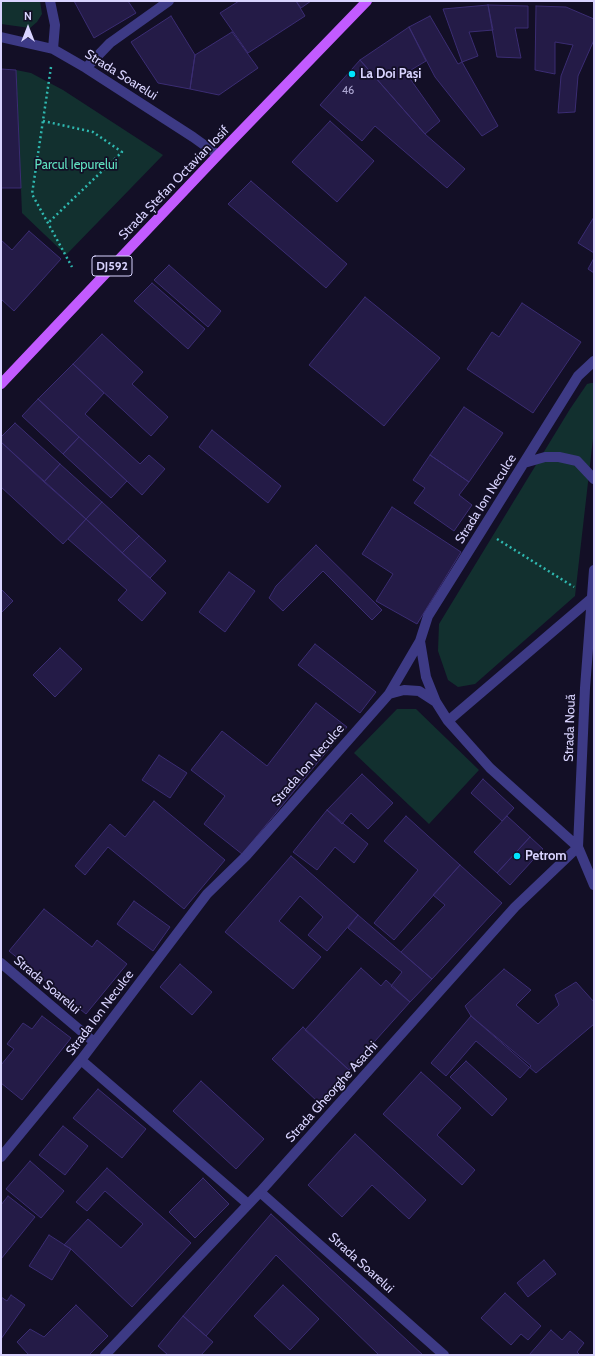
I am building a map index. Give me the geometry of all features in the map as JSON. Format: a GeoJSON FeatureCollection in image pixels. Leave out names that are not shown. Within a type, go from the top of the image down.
{"type":"FeatureCollection","features":[{"type":"Feature","properties":{"kind":"main road","name":"Strada Ștefan Octavian Iosif"},"geometry":{"type":"LineString","coordinates":[[3,378],[367,1]]}},
{"type":"Feature","properties":{"kind":"street"},"geometry":{"type":"LineString","coordinates":[[50,1],[55,25],[53,49]]}},
{"type":"Feature","properties":{"kind":"street"},"geometry":{"type":"LineString","coordinates":[[86,68],[110,43],[168,1]]}},
{"type":"Feature","properties":{"kind":"street","name":"Strada Soarelui"},"geometry":{"type":"LineString","coordinates":[[1,37],[53,49],[86,68],[194,137],[218,155]]}},
{"type":"Feature","properties":{"kind":"street","name":"Strada Ion Neculce"},"geometry":{"type":"LineString","coordinates":[[1,1157],[81,1060],[207,894],[246,856],[389,694],[420,641],[428,616],[578,376],[594,361]]}},
{"type":"Feature","properties":{"kind":"street"},"geometry":{"type":"LineString","coordinates":[[524,463],[545,457],[559,457],[577,462],[594,479]]}},
{"type":"Feature","properties":{"kind":"street","name":"Strada Nouă"},"geometry":{"type":"LineString","coordinates":[[594,570],[585,688],[578,847],[594,885]]}},
{"type":"Feature","properties":{"kind":"street"},"geometry":{"type":"LineString","coordinates":[[448,721],[593,598]]}},
{"type":"Feature","properties":{"kind":"street"},"geometry":{"type":"LineString","coordinates":[[420,641],[426,677],[436,702],[448,721],[490,768],[578,847]]}},
{"type":"Feature","properties":{"kind":"street"},"geometry":{"type":"LineString","coordinates":[[389,694],[404,690],[419,691],[436,702]]}},
{"type":"Feature","properties":{"kind":"street","name":"Strada Gheorghe Asachi"},"geometry":{"type":"LineString","coordinates":[[105,1355],[260,1192],[515,907],[578,847]]}},
{"type":"Feature","properties":{"kind":"street","name":"Strada Soarelui"},"geometry":{"type":"LineString","coordinates":[[1,963],[94,1042]]}},
{"type":"Feature","properties":{"kind":"street"},"geometry":{"type":"LineString","coordinates":[[81,1060],[248,1204]]}},
{"type":"Feature","properties":{"kind":"street","name":"Strada Soarelui"},"geometry":{"type":"LineString","coordinates":[[260,1192],[444,1355]]}},
{"type":"Feature","properties":{"kind":"path"},"geometry":{"type":"LineString","coordinates":[[53,49],[32,194],[72,267]]}},
{"type":"Feature","properties":{"kind":"path"},"geometry":{"type":"LineString","coordinates":[[43,121],[92,132],[122,152],[48,223]]}},
{"type":"Feature","properties":{"kind":"path"},"geometry":{"type":"LineString","coordinates":[[482,530],[593,598]]}},
{"type":"Feature","properties":{"kind":"green space"},"geometry":{"type":"Polygon","coordinates":[[[1,1],[40,1],[42,14],[37,22],[30,28],[1,24],[1,1]]]}},
{"type":"Feature","properties":{"kind":"green space","name":"Parcul Iepurelui"},"geometry":{"type":"Polygon","coordinates":[[[16,70],[31,73],[63,90],[163,155],[66,255],[22,213],[16,70]]]}},
{"type":"Feature","properties":{"kind":"green space"},"geometry":{"type":"Polygon","coordinates":[[[594,383],[594,430],[575,596],[475,684],[458,687],[448,680],[438,651],[439,624],[570,409],[587,384],[594,383]]]}},
{"type":"Feature","properties":{"kind":"green space"},"geometry":{"type":"Polygon","coordinates":[[[397,709],[416,709],[479,770],[429,824],[354,753],[397,709]]]}},
{"type":"Feature","properties":{"kind":"building"},"geometry":{"type":"Polygon","coordinates":[[[74,1],[128,1],[136,13],[94,38],[74,1]]]}},
{"type":"Feature","properties":{"kind":"building"},"geometry":{"type":"Polygon","coordinates":[[[239,1],[296,1],[305,16],[248,53],[220,13],[239,1]]]}},
{"type":"Feature","properties":{"kind":"building"},"geometry":{"type":"Polygon","coordinates":[[[296,1],[311,1],[301,8],[296,1]]]}},
{"type":"Feature","properties":{"kind":"building"},"geometry":{"type":"Polygon","coordinates":[[[488,5],[528,6],[528,28],[515,28],[521,58],[497,57],[488,5]]]}},
{"type":"Feature","properties":{"kind":"building"},"geometry":{"type":"Polygon","coordinates":[[[488,5],[493,30],[469,32],[478,56],[462,62],[443,9],[488,5]]]}},
{"type":"Feature","properties":{"kind":"building"},"geometry":{"type":"Polygon","coordinates":[[[536,6],[566,7],[594,19],[594,40],[578,76],[575,112],[558,113],[561,76],[573,45],[555,42],[555,74],[535,70],[536,6]]]}},
{"type":"Feature","properties":{"kind":"building"},"geometry":{"type":"Polygon","coordinates":[[[171,16],[195,55],[190,89],[158,83],[131,42],[171,16]]]}},
{"type":"Feature","properties":{"kind":"building"},"geometry":{"type":"Polygon","coordinates":[[[430,16],[458,64],[462,62],[498,126],[482,136],[435,77],[409,27],[430,16]]]}},
{"type":"Feature","properties":{"kind":"building"},"geometry":{"type":"Polygon","coordinates":[[[409,27],[426,61],[406,73],[440,121],[425,134],[360,60],[409,27]]]}},
{"type":"Feature","properties":{"kind":"building"},"geometry":{"type":"Polygon","coordinates":[[[232,32],[258,68],[219,95],[190,89],[195,55],[232,32]]]}},
{"type":"Feature","properties":{"kind":"building"},"geometry":{"type":"Polygon","coordinates":[[[360,60],[425,134],[465,169],[447,188],[375,126],[362,141],[320,105],[360,60]]]}},
{"type":"Feature","properties":{"kind":"building"},"geometry":{"type":"Polygon","coordinates":[[[1,69],[16,70],[21,188],[1,188],[1,69]]]}},
{"type":"Feature","properties":{"kind":"building"},"geometry":{"type":"Polygon","coordinates":[[[330,121],[374,161],[337,202],[292,162],[330,121]]]}},
{"type":"Feature","properties":{"kind":"building"},"geometry":{"type":"Polygon","coordinates":[[[251,181],[347,264],[326,288],[228,204],[251,181]]]}},
{"type":"Feature","properties":{"kind":"building"},"geometry":{"type":"Polygon","coordinates":[[[594,217],[594,253],[578,243],[594,217]]]}},
{"type":"Feature","properties":{"kind":"building"},"geometry":{"type":"Polygon","coordinates":[[[29,231],[61,259],[14,311],[1,299],[1,240],[12,250],[29,231]]]}},
{"type":"Feature","properties":{"kind":"building"},"geometry":{"type":"Polygon","coordinates":[[[594,258],[594,273],[588,269],[594,258]]]}},
{"type":"Feature","properties":{"kind":"building"},"geometry":{"type":"Polygon","coordinates":[[[169,265],[221,311],[208,327],[154,280],[169,265]]]}},
{"type":"Feature","properties":{"kind":"building"},"geometry":{"type":"Polygon","coordinates":[[[152,283],[205,329],[188,349],[134,301],[152,283]]]}},
{"type":"Feature","properties":{"kind":"building"},"geometry":{"type":"Polygon","coordinates":[[[365,297],[440,358],[384,426],[309,365],[365,297]]]}},
{"type":"Feature","properties":{"kind":"building"},"geometry":{"type":"Polygon","coordinates":[[[522,303],[581,342],[533,413],[467,369],[492,332],[499,337],[522,303]]]}},
{"type":"Feature","properties":{"kind":"building"},"geometry":{"type":"Polygon","coordinates":[[[102,334],[143,372],[132,384],[168,417],[151,436],[73,364],[102,334]]]}},
{"type":"Feature","properties":{"kind":"building"},"geometry":{"type":"Polygon","coordinates":[[[73,364],[104,393],[85,414],[140,464],[149,455],[165,469],[142,495],[38,399],[73,364]]]}},
{"type":"Feature","properties":{"kind":"building"},"geometry":{"type":"Polygon","coordinates":[[[38,399],[79,437],[63,454],[22,416],[38,399]]]}},
{"type":"Feature","properties":{"kind":"building"},"geometry":{"type":"Polygon","coordinates":[[[464,407],[503,433],[469,482],[430,455],[464,407]]]}},
{"type":"Feature","properties":{"kind":"building"},"geometry":{"type":"Polygon","coordinates":[[[15,423],[60,464],[44,482],[1,442],[1,437],[15,423]]]}},
{"type":"Feature","properties":{"kind":"building"},"geometry":{"type":"Polygon","coordinates":[[[212,430],[281,486],[268,503],[199,447],[212,430]]]}},
{"type":"Feature","properties":{"kind":"building"},"geometry":{"type":"Polygon","coordinates":[[[79,437],[127,481],[111,498],[63,454],[79,437]]]}},
{"type":"Feature","properties":{"kind":"building"},"geometry":{"type":"Polygon","coordinates":[[[1,442],[86,519],[63,544],[1,487],[1,442]]]}},
{"type":"Feature","properties":{"kind":"building"},"geometry":{"type":"Polygon","coordinates":[[[430,455],[469,482],[459,495],[472,505],[454,531],[414,503],[425,488],[413,480],[430,455]]]}},
{"type":"Feature","properties":{"kind":"building"},"geometry":{"type":"Polygon","coordinates":[[[60,464],[102,502],[86,519],[44,482],[60,464]]]}},
{"type":"Feature","properties":{"kind":"building"},"geometry":{"type":"Polygon","coordinates":[[[102,502],[139,536],[122,553],[86,519],[102,502]]]}},
{"type":"Feature","properties":{"kind":"building"},"geometry":{"type":"Polygon","coordinates":[[[392,507],[461,552],[417,624],[376,601],[393,574],[362,554],[392,507]]]}},
{"type":"Feature","properties":{"kind":"building"},"geometry":{"type":"Polygon","coordinates":[[[86,519],[166,593],[142,621],[118,600],[127,590],[68,539],[86,519]]]}},
{"type":"Feature","properties":{"kind":"building"},"geometry":{"type":"Polygon","coordinates":[[[139,536],[166,561],[150,578],[122,553],[139,536]]]}},
{"type":"Feature","properties":{"kind":"building"},"geometry":{"type":"Polygon","coordinates":[[[316,545],[382,610],[372,620],[323,571],[283,611],[269,598],[276,586],[316,545]]]}},
{"type":"Feature","properties":{"kind":"building"},"geometry":{"type":"Polygon","coordinates":[[[229,572],[255,591],[225,632],[199,612],[229,572]]]}},
{"type":"Feature","properties":{"kind":"building"},"geometry":{"type":"Polygon","coordinates":[[[1,589],[13,601],[1,613],[1,589]]]}},
{"type":"Feature","properties":{"kind":"building"},"geometry":{"type":"Polygon","coordinates":[[[315,644],[376,692],[360,713],[298,665],[315,644]]]}},
{"type":"Feature","properties":{"kind":"building"},"geometry":{"type":"Polygon","coordinates":[[[60,648],[82,669],[55,697],[33,675],[60,648]]]}},
{"type":"Feature","properties":{"kind":"building"},"geometry":{"type":"Polygon","coordinates":[[[316,703],[347,727],[242,854],[204,824],[225,796],[191,770],[222,731],[267,766],[316,703]]]}},
{"type":"Feature","properties":{"kind":"building"},"geometry":{"type":"Polygon","coordinates":[[[159,755],[187,773],[170,798],[142,780],[159,755]]]}},
{"type":"Feature","properties":{"kind":"building"},"geometry":{"type":"Polygon","coordinates":[[[362,774],[393,803],[368,829],[351,813],[342,824],[327,810],[362,774]]]}},
{"type":"Feature","properties":{"kind":"building"},"geometry":{"type":"Polygon","coordinates":[[[483,779],[514,808],[502,821],[471,793],[483,779]]]}},
{"type":"Feature","properties":{"kind":"building"},"geometry":{"type":"Polygon","coordinates":[[[154,801],[225,860],[184,909],[108,847],[85,875],[75,866],[110,824],[125,837],[154,801]]]}},
{"type":"Feature","properties":{"kind":"building"},"geometry":{"type":"Polygon","coordinates":[[[327,810],[368,844],[354,863],[335,847],[317,870],[293,852],[327,810]]]}},
{"type":"Feature","properties":{"kind":"building"},"geometry":{"type":"Polygon","coordinates":[[[406,816],[460,865],[394,940],[374,923],[418,870],[384,841],[406,816]]]}},
{"type":"Feature","properties":{"kind":"building"},"geometry":{"type":"Polygon","coordinates":[[[507,816],[530,837],[497,873],[474,852],[507,816]]]}},
{"type":"Feature","properties":{"kind":"building"},"geometry":{"type":"Polygon","coordinates":[[[530,837],[543,849],[510,885],[497,873],[530,837]]]}},
{"type":"Feature","properties":{"kind":"building"},"geometry":{"type":"Polygon","coordinates":[[[291,856],[358,915],[327,951],[308,935],[323,917],[300,896],[279,921],[321,957],[293,989],[225,932],[291,856]]]}},
{"type":"Feature","properties":{"kind":"building"},"geometry":{"type":"Polygon","coordinates":[[[460,865],[502,903],[432,979],[401,952],[445,905],[433,895],[460,865]]]}},
{"type":"Feature","properties":{"kind":"building"},"geometry":{"type":"Polygon","coordinates":[[[134,901],[170,927],[153,951],[117,924],[134,901]]]}},
{"type":"Feature","properties":{"kind":"building"},"geometry":{"type":"Polygon","coordinates":[[[44,909],[92,947],[97,940],[127,964],[86,1014],[9,951],[44,909]]]}},
{"type":"Feature","properties":{"kind":"building"},"geometry":{"type":"Polygon","coordinates":[[[358,915],[432,979],[410,1002],[391,986],[402,972],[348,928],[358,915]]]}},
{"type":"Feature","properties":{"kind":"building"},"geometry":{"type":"Polygon","coordinates":[[[180,964],[212,992],[192,1015],[160,987],[180,964]]]}},
{"type":"Feature","properties":{"kind":"building"},"geometry":{"type":"Polygon","coordinates":[[[361,968],[381,986],[386,980],[410,1002],[349,1070],[305,1030],[361,968]]]}},
{"type":"Feature","properties":{"kind":"building"},"geometry":{"type":"Polygon","coordinates":[[[504,969],[531,990],[516,1005],[538,1024],[559,1005],[555,995],[576,982],[594,1002],[594,1024],[536,1073],[471,1016],[465,1006],[504,969]]]}},
{"type":"Feature","properties":{"kind":"building"},"geometry":{"type":"Polygon","coordinates":[[[42,1016],[71,1038],[22,1100],[1,1083],[1,1065],[14,1049],[7,1044],[23,1023],[32,1029],[42,1016]]]}},
{"type":"Feature","properties":{"kind":"building"},"geometry":{"type":"Polygon","coordinates":[[[471,1016],[531,1066],[520,1078],[476,1041],[446,1076],[431,1063],[471,1016]]]}},
{"type":"Feature","properties":{"kind":"building"},"geometry":{"type":"Polygon","coordinates":[[[303,1027],[349,1070],[318,1102],[272,1059],[303,1027]]]}},
{"type":"Feature","properties":{"kind":"building"},"geometry":{"type":"Polygon","coordinates":[[[466,1061],[507,1099],[492,1116],[450,1077],[466,1061]]]}},
{"type":"Feature","properties":{"kind":"building"},"geometry":{"type":"Polygon","coordinates":[[[421,1072],[461,1108],[437,1135],[475,1170],[462,1185],[383,1114],[421,1072]]]}},
{"type":"Feature","properties":{"kind":"building"},"geometry":{"type":"Polygon","coordinates":[[[201,1081],[264,1139],[236,1169],[173,1111],[201,1081]]]}},
{"type":"Feature","properties":{"kind":"building"},"geometry":{"type":"Polygon","coordinates":[[[98,1089],[146,1129],[122,1158],[73,1118],[98,1089]]]}},
{"type":"Feature","properties":{"kind":"building"},"geometry":{"type":"Polygon","coordinates":[[[63,1126],[88,1146],[65,1175],[39,1155],[63,1126]]]}},
{"type":"Feature","properties":{"kind":"building"},"geometry":{"type":"Polygon","coordinates":[[[355,1134],[426,1200],[409,1219],[372,1185],[342,1217],[308,1185],[355,1134]]]}},
{"type":"Feature","properties":{"kind":"building"},"geometry":{"type":"Polygon","coordinates":[[[30,1161],[64,1191],[41,1218],[6,1189],[30,1161]]]}},
{"type":"Feature","properties":{"kind":"building"},"geometry":{"type":"Polygon","coordinates":[[[107,1168],[191,1243],[132,1307],[71,1249],[64,1245],[88,1219],[121,1248],[143,1224],[105,1191],[87,1211],[76,1202],[107,1168]]]}},
{"type":"Feature","properties":{"kind":"building"},"geometry":{"type":"Polygon","coordinates":[[[203,1178],[229,1204],[195,1238],[169,1212],[203,1178]]]}},
{"type":"Feature","properties":{"kind":"building"},"geometry":{"type":"Polygon","coordinates":[[[8,1196],[35,1217],[1,1259],[1,1205],[8,1196]]]}},
{"type":"Feature","properties":{"kind":"building"},"geometry":{"type":"Polygon","coordinates":[[[271,1214],[423,1355],[379,1355],[276,1255],[206,1336],[183,1316],[271,1214]]]}},
{"type":"Feature","properties":{"kind":"building"},"geometry":{"type":"Polygon","coordinates":[[[49,1235],[71,1249],[52,1280],[29,1266],[49,1235]]]}},
{"type":"Feature","properties":{"kind":"building"},"geometry":{"type":"Polygon","coordinates":[[[544,1260],[556,1274],[528,1297],[517,1283],[544,1260]]]}},
{"type":"Feature","properties":{"kind":"building"},"geometry":{"type":"Polygon","coordinates":[[[283,1285],[319,1319],[290,1350],[254,1316],[283,1285]]]}},
{"type":"Feature","properties":{"kind":"building"},"geometry":{"type":"Polygon","coordinates":[[[505,1293],[541,1326],[528,1340],[521,1334],[511,1345],[481,1318],[505,1293]]]}},
{"type":"Feature","properties":{"kind":"building"},"geometry":{"type":"Polygon","coordinates":[[[11,1295],[25,1305],[1,1339],[1,1297],[7,1301],[11,1295]]]}},
{"type":"Feature","properties":{"kind":"building"},"geometry":{"type":"Polygon","coordinates":[[[76,1305],[108,1336],[89,1355],[29,1355],[17,1342],[30,1329],[44,1337],[76,1305]]]}},
{"type":"Feature","properties":{"kind":"building"},"geometry":{"type":"Polygon","coordinates":[[[183,1316],[213,1342],[201,1355],[168,1355],[158,1346],[183,1316]]]}},
{"type":"Feature","properties":{"kind":"building"},"geometry":{"type":"Polygon","coordinates":[[[551,1330],[562,1340],[570,1331],[584,1343],[577,1352],[580,1355],[529,1355],[551,1330]]]}},
{"type":"Feature","properties":{"kind":"place","name":"La Doi Pași"},"geometry":{"type":"Point","coordinates":[352,74]}},
{"type":"Feature","properties":{"kind":"place","name":"Petrom"},"geometry":{"type":"Point","coordinates":[517,856]}}]}
